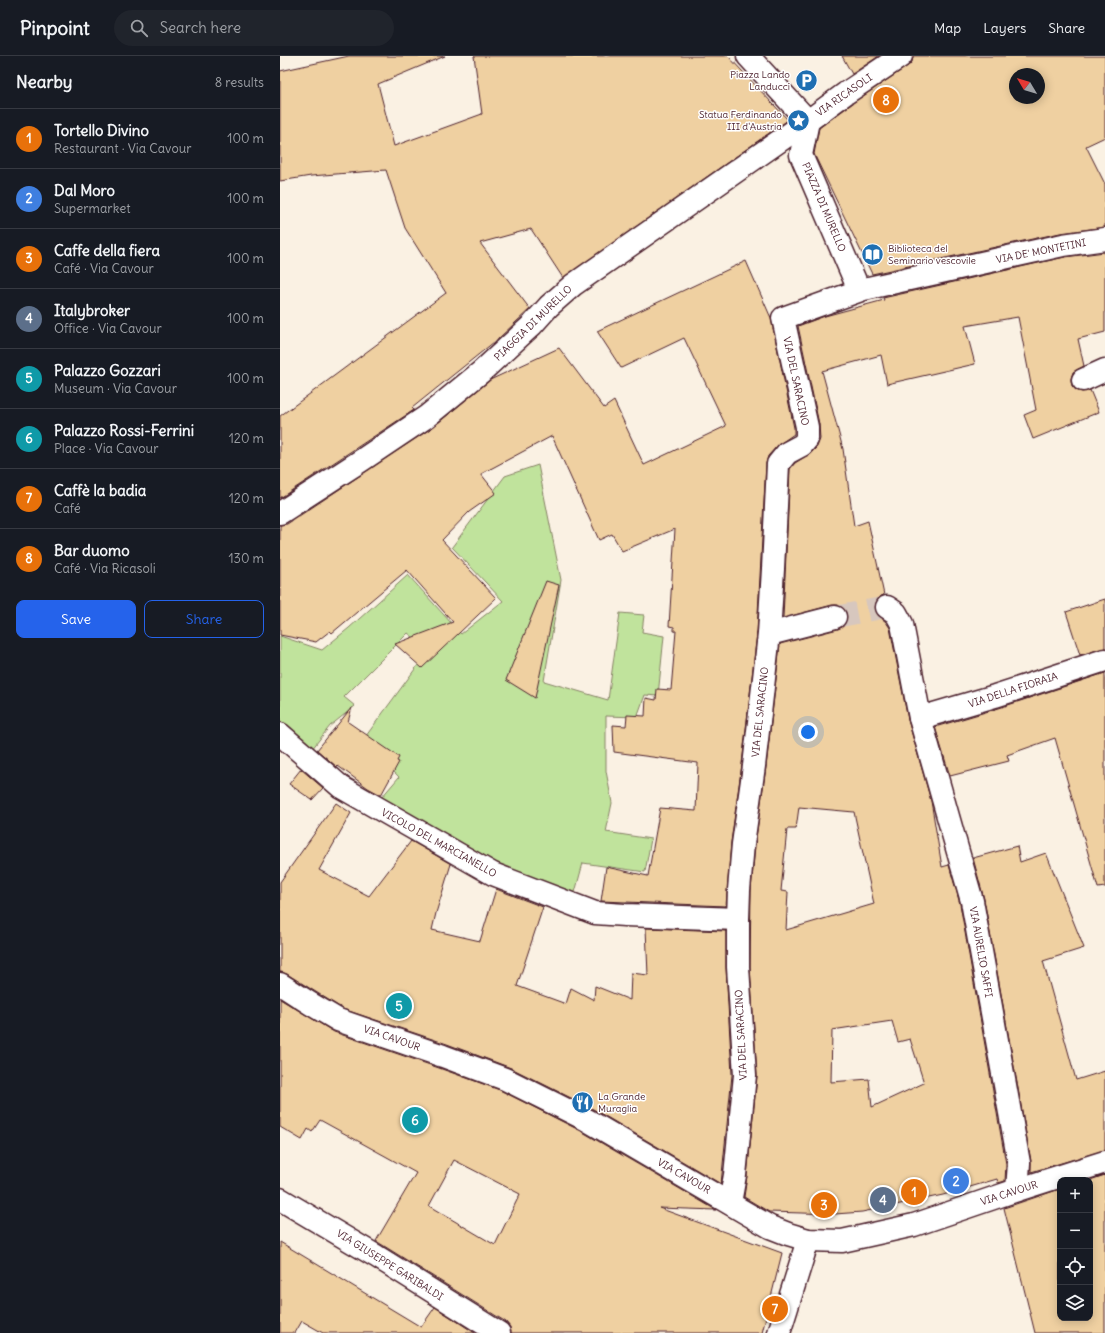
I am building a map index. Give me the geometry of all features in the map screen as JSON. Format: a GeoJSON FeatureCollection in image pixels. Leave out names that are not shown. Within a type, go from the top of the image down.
{"type":"FeatureCollection","features":[{"type":"Feature","properties":{"kind":"street"},"geometry":{"type":"LineString","coordinates":[[748,56],[808,121]]}},
{"type":"Feature","properties":{"kind":"street","name":"VIA RICASOLI"},"geometry":{"type":"LineString","coordinates":[[808,121],[901,56]]}},
{"type":"Feature","properties":{"kind":"street","name":"PIAZZA DI MURELLO"},"geometry":{"type":"LineString","coordinates":[[808,121],[801,155],[859,290]]}},
{"type":"Feature","properties":{"kind":"street","name":"PIAGGIA DI MURELLO"},"geometry":{"type":"LineString","coordinates":[[280,513],[426,417],[481,372],[532,326],[549,306],[573,285],[808,121]]}},
{"type":"Feature","properties":{"kind":"street","name":"VIA DE' MONTETINI"},"geometry":{"type":"LineString","coordinates":[[859,290],[1063,245],[1105,239]]}},
{"type":"Feature","properties":{"kind":"street","name":"VIA DEL SARACINO"},"geometry":{"type":"LineString","coordinates":[[730,1203],[735,1175],[745,1075],[738,967],[738,919],[743,844],[754,766],[769,634],[778,464],[787,453],[802,445],[807,439],[807,427],[783,318],[859,290]]}},
{"type":"Feature","properties":{"kind":"street"},"geometry":{"type":"LineString","coordinates":[[1083,380],[1105,370]]}},
{"type":"Feature","properties":{"kind":"street","name":"VIA AURELIO SAFFI"},"geometry":{"type":"LineString","coordinates":[[887,607],[896,613],[902,624],[920,718],[972,902],[1019,1163],[1017,1190]]}},
{"type":"Feature","properties":{"kind":"street"},"geometry":{"type":"LineString","coordinates":[[769,634],[835,617]]}},
{"type":"Feature","properties":{"kind":"street","name":"VIA DELLA FIORAIA"},"geometry":{"type":"LineString","coordinates":[[920,718],[995,696],[1105,660]]}},
{"type":"Feature","properties":{"kind":"street","name":"VICOLO DEL MARCIANELLO"},"geometry":{"type":"LineString","coordinates":[[280,734],[341,787],[493,874],[595,912],[625,915],[738,919]]}},
{"type":"Feature","properties":{"kind":"street","name":"VIA CAVOUR"},"geometry":{"type":"LineString","coordinates":[[280,984],[338,1020],[443,1056],[506,1080],[587,1120],[770,1227],[808,1240],[842,1241],[914,1225],[1105,1162]]}},
{"type":"Feature","properties":{"kind":"street","name":"VIA GIUSEPPE GARIBALDI"},"geometry":{"type":"LineString","coordinates":[[280,1199],[376,1256],[499,1333]]}},
{"type":"Feature","properties":{"kind":"street"},"geometry":{"type":"LineString","coordinates":[[779,1333],[808,1240]]}},
{"type":"Feature","properties":{"kind":"green space"},"geometry":{"type":"Polygon","coordinates":[[[538,465],[561,580],[544,681],[608,700],[620,613],[644,615],[642,632],[664,636],[658,696],[645,695],[637,717],[606,716],[606,771],[612,803],[606,832],[651,839],[645,872],[583,863],[573,900],[472,859],[381,798],[399,777],[363,740],[429,650],[408,633],[344,697],[355,706],[330,726],[312,749],[280,723],[280,636],[322,650],[408,575],[461,634],[503,601],[452,547],[505,476],[538,465]]]}},
{"type":"Feature","properties":{"kind":"building"},"geometry":{"type":"Polygon","coordinates":[[[349,56],[445,56],[378,84],[394,146],[482,114],[474,56],[728,56],[788,120],[563,278],[531,229],[480,243],[530,309],[499,338],[412,408],[414,410],[280,498],[280,416],[446,293],[405,228],[386,170],[311,176],[280,181],[280,71],[349,56]]]}},
{"type":"Feature","properties":{"kind":"building"},"geometry":{"type":"Polygon","coordinates":[[[842,56],[879,56],[852,74],[842,56]]]}},
{"type":"Feature","properties":{"kind":"building"},"geometry":{"type":"Polygon","coordinates":[[[913,56],[1105,56],[1105,137],[1086,146],[1105,184],[1105,227],[1060,233],[872,274],[814,154],[819,128],[912,62],[913,56]]]}},
{"type":"Feature","properties":{"kind":"building"},"geometry":{"type":"Polygon","coordinates":[[[1105,252],[1105,332],[1078,339],[1084,366],[1073,372],[1071,379],[1072,386],[1076,390],[1082,392],[1090,390],[1099,412],[1033,439],[1024,415],[1036,410],[1018,317],[965,326],[975,364],[887,384],[881,355],[822,371],[843,449],[854,526],[868,521],[884,595],[876,600],[876,612],[890,628],[908,720],[931,801],[942,867],[949,865],[960,904],[1006,1164],[1005,1181],[998,1183],[997,1179],[943,1195],[862,1212],[835,1214],[769,1212],[744,1197],[757,1076],[750,967],[751,891],[755,845],[766,767],[780,644],[838,629],[844,626],[847,620],[847,614],[844,609],[838,605],[832,605],[783,618],[790,469],[795,463],[811,453],[817,447],[820,439],[819,424],[798,326],[825,316],[884,300],[883,298],[1065,257],[1105,252]],[[799,807],[796,829],[787,829],[781,891],[788,892],[786,930],[874,904],[854,812],[799,807]],[[892,1021],[832,1030],[831,1082],[869,1079],[872,1107],[924,1083],[910,1039],[898,1042],[892,1021]]]}},
{"type":"Feature","properties":{"kind":"building"},"geometry":{"type":"Polygon","coordinates":[[[746,261],[771,318],[794,434],[778,445],[768,456],[766,463],[757,633],[742,764],[731,842],[726,906],[601,901],[606,867],[648,876],[660,808],[696,811],[698,763],[614,752],[613,725],[626,726],[627,715],[645,716],[646,698],[656,700],[657,689],[671,690],[676,631],[674,631],[674,627],[669,626],[675,529],[622,551],[612,534],[599,540],[552,436],[481,474],[496,493],[469,512],[442,540],[496,598],[422,668],[395,644],[453,622],[407,570],[332,633],[330,631],[316,642],[280,635],[280,525],[287,524],[433,427],[490,380],[559,348],[604,408],[614,401],[644,465],[726,426],[684,338],[621,368],[597,331],[746,261]]]}},
{"type":"Feature","properties":{"kind":"building"},"geometry":{"type":"Polygon","coordinates":[[[546,581],[559,585],[535,698],[506,680],[546,581]]]}},
{"type":"Feature","properties":{"kind":"building"},"geometry":{"type":"Polygon","coordinates":[[[1105,599],[1105,648],[1080,655],[1066,612],[1105,599]]]}},
{"type":"Feature","properties":{"kind":"building"},"geometry":{"type":"Polygon","coordinates":[[[1105,673],[1105,887],[1098,888],[1055,738],[1007,755],[1009,761],[950,776],[935,727],[999,708],[1105,673]]]}},
{"type":"Feature","properties":{"kind":"building"},"geometry":{"type":"Polygon","coordinates":[[[352,707],[348,722],[399,757],[397,761],[399,762],[381,795],[368,788],[338,766],[337,767],[317,750],[352,707]]]}},
{"type":"Feature","properties":{"kind":"building"},"geometry":{"type":"Polygon","coordinates":[[[301,769],[323,788],[312,800],[289,784],[301,769]]]}},
{"type":"Feature","properties":{"kind":"building"},"geometry":{"type":"Polygon","coordinates":[[[336,803],[351,813],[319,870],[369,896],[411,841],[451,864],[432,930],[480,941],[496,889],[543,907],[517,986],[566,1004],[571,988],[594,1000],[595,986],[630,1000],[631,973],[648,975],[646,928],[726,931],[726,968],[732,1075],[721,1184],[593,1109],[511,1068],[447,1044],[343,1009],[287,974],[280,972],[280,882],[336,803]]]}},
{"type":"Feature","properties":{"kind":"building"},"geometry":{"type":"Polygon","coordinates":[[[1017,846],[1020,862],[1046,853],[1084,948],[1043,961],[1076,1080],[1105,1071],[1105,1150],[1031,1172],[1031,1161],[984,899],[973,858],[1017,846]]]}},
{"type":"Feature","properties":{"kind":"building"},"geometry":{"type":"Polygon","coordinates":[[[280,999],[334,1032],[500,1090],[581,1131],[716,1210],[659,1208],[782,1253],[762,1333],[511,1333],[510,1327],[506,1322],[376,1241],[416,1173],[320,1120],[312,1132],[308,1129],[302,1140],[280,1127],[280,999]],[[454,1160],[429,1206],[495,1245],[520,1194],[454,1160]]]}},
{"type":"Feature","properties":{"kind":"building"},"geometry":{"type":"Polygon","coordinates":[[[1105,1175],[1105,1333],[1035,1333],[1004,1208],[1057,1190],[1057,1321],[1093,1321],[1093,1179],[1105,1175]]]}},
{"type":"Feature","properties":{"kind":"building"},"geometry":{"type":"Polygon","coordinates":[[[280,1242],[421,1327],[435,1307],[475,1333],[323,1333],[302,1321],[295,1333],[280,1333],[280,1242]]]}},
{"type":"Feature","properties":{"kind":"tunnel"},"geometry":{"type":"LineString","coordinates":[[835,617],[887,607]]}},
{"type":"Feature","properties":{"kind":"place","name":"Piazza Lando Landucci"},"geometry":{"type":"Point","coordinates":[806,80]}},
{"type":"Feature","properties":{"kind":"place","name":"Bar duomo"},"geometry":{"type":"Point","coordinates":[886,100]}},
{"type":"Feature","properties":{"kind":"place","name":"Statua Ferdinando III d'Austria"},"geometry":{"type":"Point","coordinates":[798,120]}},
{"type":"Feature","properties":{"kind":"place","name":"Biblioteca del Seminario vescovile"},"geometry":{"type":"Point","coordinates":[873,254]}},
{"type":"Feature","properties":{"kind":"place","name":"Palazzo Gozzari"},"geometry":{"type":"Point","coordinates":[399,1006]}},
{"type":"Feature","properties":{"kind":"place","name":"La Grande Muraglia"},"geometry":{"type":"Point","coordinates":[583,1102]}},
{"type":"Feature","properties":{"kind":"place","name":"Palazzo Rossi-Ferrini"},"geometry":{"type":"Point","coordinates":[415,1120]}},
{"type":"Feature","properties":{"kind":"place","name":"Dal Moro"},"geometry":{"type":"Point","coordinates":[956,1181]}},
{"type":"Feature","properties":{"kind":"place","name":"Tortello Divino"},"geometry":{"type":"Point","coordinates":[914,1192]}},
{"type":"Feature","properties":{"kind":"place","name":"Italybroker"},"geometry":{"type":"Point","coordinates":[883,1200]}},
{"type":"Feature","properties":{"kind":"place","name":"Caffe della fiera"},"geometry":{"type":"Point","coordinates":[824,1205]}},
{"type":"Feature","properties":{"kind":"place","name":"Caffè la badia"},"geometry":{"type":"Point","coordinates":[775,1309]}}]}
